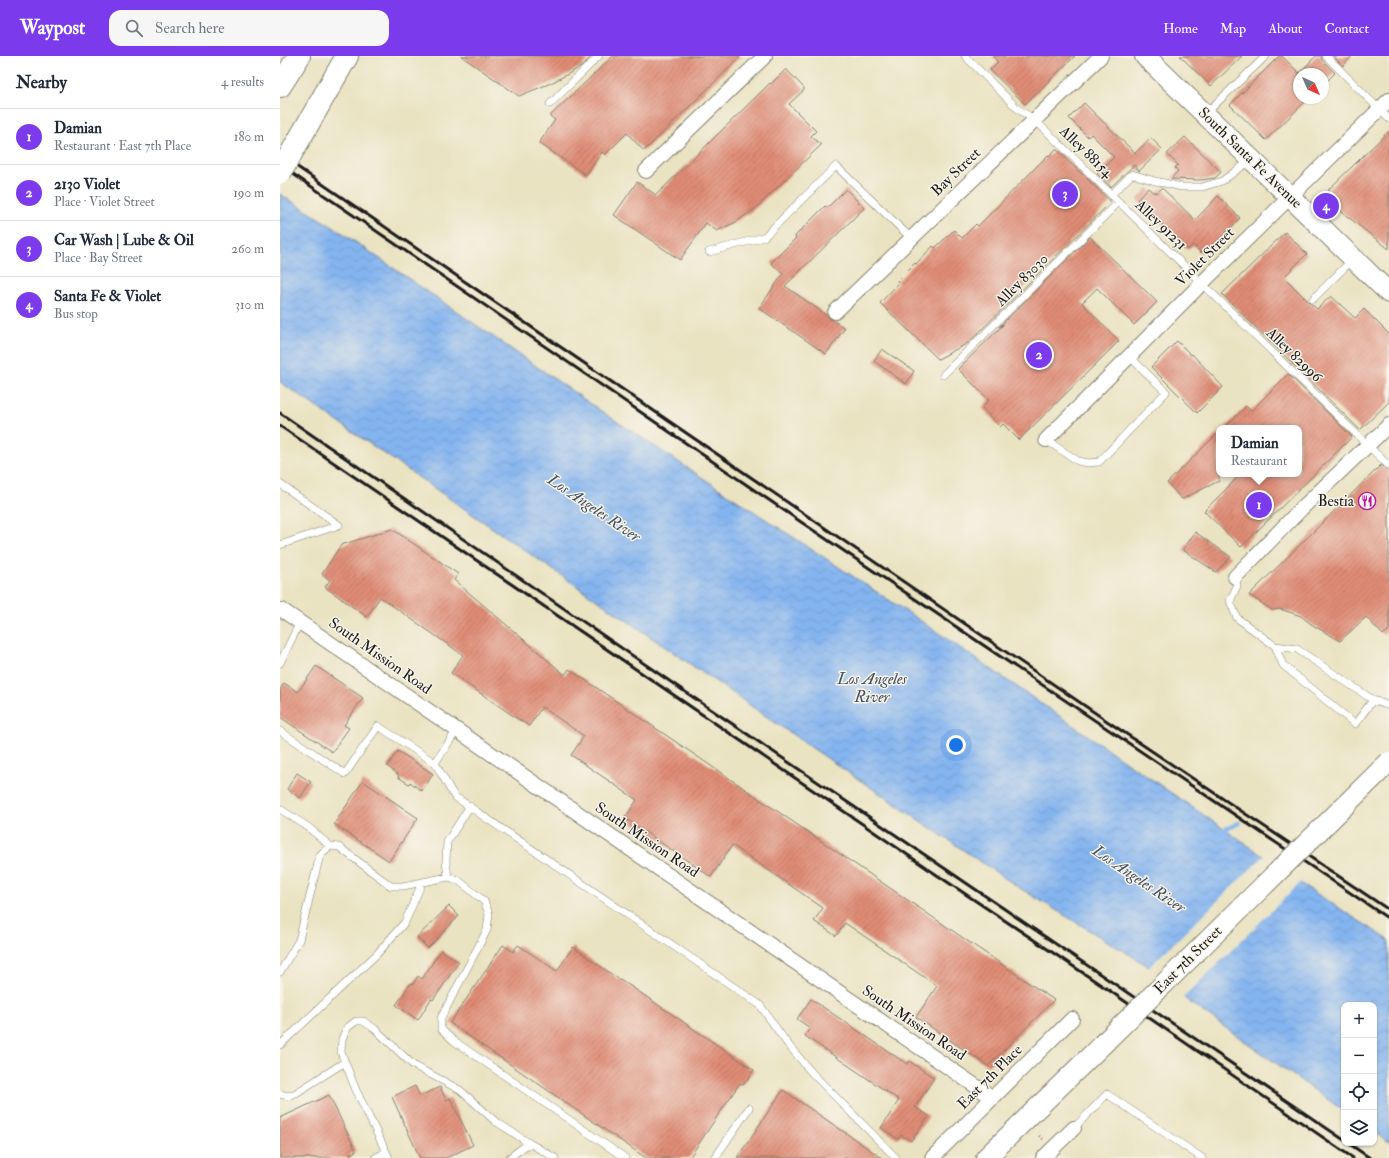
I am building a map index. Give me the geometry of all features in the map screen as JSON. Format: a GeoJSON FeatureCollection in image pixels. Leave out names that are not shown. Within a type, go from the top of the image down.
{"type":"FeatureCollection","features":[{"type":"Feature","properties":{"kind":"highway"},"geometry":{"type":"LineString","coordinates":[[280,86],[299,56]]}},
{"type":"Feature","properties":{"kind":"highway"},"geometry":{"type":"LineString","coordinates":[[280,172],[347,56]]}},
{"type":"Feature","properties":{"kind":"highway"},"geometry":{"type":"LineString","coordinates":[[280,165],[328,89]]}},
{"type":"Feature","properties":{"kind":"main road","name":"South Santa Fe Avenue"},"geometry":{"type":"LineString","coordinates":[[1145,56],[1389,293]]}},
{"type":"Feature","properties":{"kind":"main road","name":"East 7th Street"},"geometry":{"type":"LineString","coordinates":[[986,1158],[1389,762]]}},
{"type":"Feature","properties":{"kind":"street"},"geometry":{"type":"LineString","coordinates":[[646,171],[765,56]]}},
{"type":"Feature","properties":{"kind":"street","name":"Bay Street"},"geometry":{"type":"LineString","coordinates":[[835,312],[1101,56]]}},
{"type":"Feature","properties":{"kind":"street","name":"Violet Street"},"geometry":{"type":"LineString","coordinates":[[1046,440],[1202,283],[1389,100]]}},
{"type":"Feature","properties":{"kind":"street"},"geometry":{"type":"LineString","coordinates":[[1235,577],[1301,509],[1389,425]]}},
{"type":"Feature","properties":{"kind":"street","name":"South Mission Road"},"geometry":{"type":"LineString","coordinates":[[281,608],[993,1098]]}},
{"type":"Feature","properties":{"kind":"street","name":"East 7th Place"},"geometry":{"type":"LineString","coordinates":[[932,1158],[1072,1019]]}},
{"type":"Feature","properties":{"kind":"street"},"geometry":{"type":"LineString","coordinates":[[1043,1158],[1074,1128]]}},
{"type":"Feature","properties":{"kind":"lane"},"geometry":{"type":"LineString","coordinates":[[550,104],[599,56]]}},
{"type":"Feature","properties":{"kind":"lane","name":"Alley 88154"},"geometry":{"type":"LineString","coordinates":[[965,56],[1018,109],[1035,120],[1119,202]]}},
{"type":"Feature","properties":{"kind":"lane"},"geometry":{"type":"LineString","coordinates":[[1205,115],[1266,56]]}},
{"type":"Feature","properties":{"kind":"lane"},"geometry":{"type":"LineString","coordinates":[[1326,56],[1389,119]]}},
{"type":"Feature","properties":{"kind":"lane"},"geometry":{"type":"LineString","coordinates":[[1111,195],[1132,174],[1182,187],[1202,187],[1222,181],[1251,160]]}},
{"type":"Feature","properties":{"kind":"lane"},"geometry":{"type":"LineString","coordinates":[[709,252],[764,237],[836,166],[911,238]]}},
{"type":"Feature","properties":{"kind":"lane","name":"Alley 91231"},"geometry":{"type":"LineString","coordinates":[[1119,202],[1202,283]]}},
{"type":"Feature","properties":{"kind":"lane","name":"Alley 83030"},"geometry":{"type":"LineString","coordinates":[[943,376],[1119,202]]}},
{"type":"Feature","properties":{"kind":"lane"},"geometry":{"type":"LineString","coordinates":[[1313,299],[1354,259]]}},
{"type":"Feature","properties":{"kind":"lane","name":"Alley 82996"},"geometry":{"type":"LineString","coordinates":[[1202,283],[1389,466]]}},
{"type":"Feature","properties":{"kind":"lane"},"geometry":{"type":"LineString","coordinates":[[1046,440],[1078,461],[1088,463],[1099,462],[1166,392],[1129,356]]}},
{"type":"Feature","properties":{"kind":"lane"},"geometry":{"type":"LineString","coordinates":[[280,484],[339,525],[280,545]]}},
{"type":"Feature","properties":{"kind":"lane"},"geometry":{"type":"LineString","coordinates":[[1235,577],[1237,586],[1230,601],[1237,618],[1274,646],[1283,665],[1355,724],[1373,700]]}},
{"type":"Feature","properties":{"kind":"lane"},"geometry":{"type":"LineString","coordinates":[[280,663],[300,622]]}},
{"type":"Feature","properties":{"kind":"lane"},"geometry":{"type":"LineString","coordinates":[[1274,646],[1297,649],[1373,700],[1389,706]]}},
{"type":"Feature","properties":{"kind":"lane"},"geometry":{"type":"LineString","coordinates":[[280,731],[345,774],[378,726],[435,763],[454,796],[760,1005],[786,1042],[812,1073],[896,1158]]}},
{"type":"Feature","properties":{"kind":"lane"},"geometry":{"type":"LineString","coordinates":[[435,763],[457,730]]}},
{"type":"Feature","properties":{"kind":"lane"},"geometry":{"type":"LineString","coordinates":[[448,877],[446,861],[447,842],[470,806]]}},
{"type":"Feature","properties":{"kind":"lane"},"geometry":{"type":"LineString","coordinates":[[280,809],[308,827],[330,846],[339,847],[391,886],[422,883],[448,877],[458,880],[475,892],[484,901],[489,914],[487,930],[441,1018],[441,1029],[454,1041],[625,1158]]}},
{"type":"Feature","properties":{"kind":"lane"},"geometry":{"type":"LineString","coordinates":[[280,972],[299,940],[320,855],[330,846]]}},
{"type":"Feature","properties":{"kind":"lane"},"geometry":{"type":"LineString","coordinates":[[280,1045],[377,954],[405,922],[422,883]]}},
{"type":"Feature","properties":{"kind":"lane"},"geometry":{"type":"LineString","coordinates":[[374,1158],[387,1155],[356,1090],[341,1052],[342,1039],[347,1028],[356,1021],[363,1021],[375,1029],[413,1065],[460,1090],[495,1121],[556,1158]]}},
{"type":"Feature","properties":{"kind":"lane"},"geometry":{"type":"LineString","coordinates":[[280,1094],[288,1096],[296,1093],[345,1062]]}},
{"type":"Feature","properties":{"kind":"lane"},"geometry":{"type":"LineString","coordinates":[[1074,1128],[1107,1094],[1202,1158]]}},
{"type":"Feature","properties":{"kind":"lane"},"geometry":{"type":"LineString","coordinates":[[715,1158],[749,1108]]}},
{"type":"Feature","properties":{"kind":"lane"},"geometry":{"type":"LineString","coordinates":[[509,1158],[529,1143]]}},
{"type":"Feature","properties":{"kind":"path"},"geometry":{"type":"LineString","coordinates":[[1039,1136],[1043,1140]]}},
{"type":"Feature","properties":{"kind":"water","name":"Los Angeles River"},"geometry":{"type":"Polygon","coordinates":[[[280,194],[338,230],[610,417],[921,621],[1306,887],[1389,940],[1389,1142],[1377,1134],[1377,1002],[1341,1002],[1341,1109],[1189,1002],[1145,964],[1018,887],[818,752],[280,382],[280,194]]]}},
{"type":"Feature","properties":{"kind":"pier"},"geometry":{"type":"Polygon","coordinates":[[[1265,855],[1302,881],[1182,999],[1147,969],[1265,855]]]}},
{"type":"Feature","properties":{"kind":"building"},"geometry":{"type":"Polygon","coordinates":[[[461,56],[592,56],[581,67],[551,83],[519,96],[461,56]]]}},
{"type":"Feature","properties":{"kind":"building"},"geometry":{"type":"Polygon","coordinates":[[[613,56],[741,56],[644,151],[627,133],[605,155],[602,152],[586,175],[539,143],[555,120],[550,116],[613,56]]]}},
{"type":"Feature","properties":{"kind":"building"},"geometry":{"type":"Polygon","coordinates":[[[992,56],[1075,56],[1025,104],[990,70],[998,62],[992,56]]]}},
{"type":"Feature","properties":{"kind":"building"},"geometry":{"type":"Polygon","coordinates":[[[1180,56],[1242,56],[1211,86],[1180,56]]]}},
{"type":"Feature","properties":{"kind":"building"},"geometry":{"type":"Polygon","coordinates":[[[1279,56],[1282,56],[1294,68],[1293,104],[1303,104],[1266,140],[1230,105],[1279,56]]]}},
{"type":"Feature","properties":{"kind":"building"},"geometry":{"type":"Polygon","coordinates":[[[1316,56],[1321,56],[1322,60],[1335,73],[1329,79],[1329,68],[1304,68],[1316,56]]]}},
{"type":"Feature","properties":{"kind":"building"},"geometry":{"type":"Polygon","coordinates":[[[1333,56],[1352,56],[1343,66],[1333,56]]]}},
{"type":"Feature","properties":{"kind":"building"},"geometry":{"type":"Polygon","coordinates":[[[786,69],[804,88],[804,90],[789,104],[816,131],[811,136],[821,145],[756,208],[736,222],[717,231],[706,223],[680,260],[614,215],[637,182],[656,195],[786,69]]]}},
{"type":"Feature","properties":{"kind":"building"},"geometry":{"type":"Polygon","coordinates":[[[1084,103],[1135,153],[1151,138],[1162,149],[1139,171],[1134,165],[1111,187],[1097,174],[1114,157],[1091,134],[1088,137],[1069,118],[1084,103]]]}},
{"type":"Feature","properties":{"kind":"building"},"geometry":{"type":"Polygon","coordinates":[[[1389,131],[1389,249],[1329,202],[1329,189],[1389,131]]]}},
{"type":"Feature","properties":{"kind":"building"},"geometry":{"type":"Polygon","coordinates":[[[1185,137],[1221,172],[1215,178],[1200,180],[1171,179],[1178,171],[1175,168],[1178,165],[1167,154],[1185,137]]]}},
{"type":"Feature","properties":{"kind":"building"},"geometry":{"type":"Polygon","coordinates":[[[1056,149],[1111,202],[968,343],[938,359],[880,303],[898,284],[897,281],[933,246],[935,248],[954,230],[962,238],[976,224],[978,226],[1048,155],[1049,156],[1056,149]]]}},
{"type":"Feature","properties":{"kind":"building"},"geometry":{"type":"Polygon","coordinates":[[[1148,188],[1154,193],[1155,191],[1157,193],[1162,188],[1195,220],[1218,196],[1240,218],[1210,249],[1207,247],[1201,253],[1193,245],[1188,250],[1137,200],[1148,188]]]}},
{"type":"Feature","properties":{"kind":"building"},"geometry":{"type":"Polygon","coordinates":[[[846,189],[864,208],[785,286],[845,328],[826,354],[759,308],[783,274],[771,263],[825,206],[827,208],[846,189]]]}},
{"type":"Feature","properties":{"kind":"building"},"geometry":{"type":"Polygon","coordinates":[[[1285,232],[1307,254],[1284,277],[1310,303],[1317,309],[1331,296],[1355,318],[1364,309],[1389,334],[1389,402],[1360,430],[1222,294],[1285,232]]]}},
{"type":"Feature","properties":{"kind":"building"},"geometry":{"type":"Polygon","coordinates":[[[1090,237],[1157,302],[1134,325],[1097,288],[1082,303],[1119,341],[1019,440],[1003,424],[1000,427],[982,408],[989,400],[958,369],[1090,237]]]}},
{"type":"Feature","properties":{"kind":"building"},"geometry":{"type":"Polygon","coordinates":[[[1177,341],[1191,355],[1192,354],[1223,387],[1197,413],[1151,367],[1177,341]]]}},
{"type":"Feature","properties":{"kind":"building"},"geometry":{"type":"Polygon","coordinates":[[[882,349],[914,371],[906,384],[874,361],[882,349]]]}},
{"type":"Feature","properties":{"kind":"building"},"geometry":{"type":"Polygon","coordinates":[[[1288,374],[1352,437],[1241,547],[1204,511],[1238,477],[1302,477],[1302,425],[1227,425],[1246,406],[1251,411],[1288,374]]]}},
{"type":"Feature","properties":{"kind":"building"},"geometry":{"type":"Polygon","coordinates":[[[1216,435],[1216,477],[1219,477],[1219,481],[1182,499],[1167,483],[1216,435]]]}},
{"type":"Feature","properties":{"kind":"building"},"geometry":{"type":"Polygon","coordinates":[[[1381,465],[1389,471],[1389,630],[1383,635],[1366,617],[1340,641],[1311,624],[1301,616],[1280,609],[1272,610],[1249,595],[1381,465]]]}},
{"type":"Feature","properties":{"kind":"building"},"geometry":{"type":"Polygon","coordinates":[[[392,529],[458,574],[454,580],[565,675],[569,669],[1054,1000],[988,1066],[916,1017],[937,986],[845,923],[836,936],[814,921],[823,908],[732,845],[711,877],[625,818],[637,800],[571,755],[584,736],[542,707],[529,726],[515,717],[451,673],[463,655],[380,597],[367,617],[325,587],[330,580],[322,574],[341,545],[392,529]]]}},
{"type":"Feature","properties":{"kind":"building"},"geometry":{"type":"Polygon","coordinates":[[[1195,532],[1231,557],[1216,572],[1183,550],[1195,532]]]}},
{"type":"Feature","properties":{"kind":"building"},"geometry":{"type":"Polygon","coordinates":[[[316,666],[363,698],[344,725],[349,728],[332,752],[280,717],[280,690],[284,683],[298,692],[316,666]]]}},
{"type":"Feature","properties":{"kind":"building"},"geometry":{"type":"Polygon","coordinates":[[[398,751],[433,774],[422,791],[410,782],[409,784],[398,777],[399,775],[387,766],[398,751]]]}},
{"type":"Feature","properties":{"kind":"building"},"geometry":{"type":"Polygon","coordinates":[[[297,773],[311,782],[300,798],[287,789],[297,773]]]}},
{"type":"Feature","properties":{"kind":"building"},"geometry":{"type":"Polygon","coordinates":[[[363,781],[418,818],[389,861],[334,824],[363,781]]]}},
{"type":"Feature","properties":{"kind":"building"},"geometry":{"type":"Polygon","coordinates":[[[449,906],[459,916],[428,948],[417,937],[449,906]]]}},
{"type":"Feature","properties":{"kind":"building"},"geometry":{"type":"Polygon","coordinates":[[[503,945],[513,952],[518,945],[557,971],[573,947],[754,1070],[743,1085],[740,1083],[689,1158],[646,1158],[450,1023],[503,945]]]}},
{"type":"Feature","properties":{"kind":"building"},"geometry":{"type":"Polygon","coordinates":[[[441,950],[459,962],[433,1000],[431,999],[418,1020],[396,1005],[411,983],[413,984],[418,976],[422,979],[441,950]]]}},
{"type":"Feature","properties":{"kind":"building"},"geometry":{"type":"Polygon","coordinates":[[[811,999],[907,1064],[909,1061],[934,1078],[915,1107],[929,1116],[911,1141],[901,1135],[898,1139],[881,1128],[899,1100],[805,1036],[810,1028],[797,1019],[811,999]]]}},
{"type":"Feature","properties":{"kind":"building"},"geometry":{"type":"Polygon","coordinates":[[[415,1086],[420,1096],[440,1087],[446,1100],[450,1098],[473,1145],[446,1158],[420,1158],[392,1097],[415,1086]]]}},
{"type":"Feature","properties":{"kind":"building"},"geometry":{"type":"Polygon","coordinates":[[[783,1090],[882,1158],[737,1158],[783,1090]]]}},
{"type":"Feature","properties":{"kind":"building"},"geometry":{"type":"Polygon","coordinates":[[[329,1095],[356,1151],[350,1154],[351,1158],[280,1158],[280,1118],[329,1095]]]}},
{"type":"Feature","properties":{"kind":"waterway"},"geometry":{"type":"LineString","coordinates":[[1219,832],[1239,823]]}},
{"type":"Feature","properties":{"kind":"railway"},"geometry":{"type":"LineString","coordinates":[[280,155],[1107,721],[1389,910]]}},
{"type":"Feature","properties":{"kind":"railway"},"geometry":{"type":"LineString","coordinates":[[280,165],[801,522],[1389,919]]}},
{"type":"Feature","properties":{"kind":"railway"},"geometry":{"type":"LineString","coordinates":[[280,413],[681,689],[1341,1138]]}},
{"type":"Feature","properties":{"kind":"railway"},"geometry":{"type":"LineString","coordinates":[[280,426],[1353,1158]]}},
{"type":"Feature","properties":{"kind":"railway"},"geometry":{"type":"LineString","coordinates":[[1352,1146],[1370,1158]]}},
{"type":"Feature","properties":{"kind":"place","name":"Car Wash | Lube & Oil"},"geometry":{"type":"Point","coordinates":[1065,194]}},
{"type":"Feature","properties":{"kind":"place","name":"Santa Fe & Violet"},"geometry":{"type":"Point","coordinates":[1326,206]}},
{"type":"Feature","properties":{"kind":"place","name":"2130 Violet"},"geometry":{"type":"Point","coordinates":[1039,355]}},
{"type":"Feature","properties":{"kind":"place","name":"Bestia"},"geometry":{"type":"Point","coordinates":[1367,501]}},
{"type":"Feature","properties":{"kind":"place","name":"Damian"},"geometry":{"type":"Point","coordinates":[1259,505]}}]}
